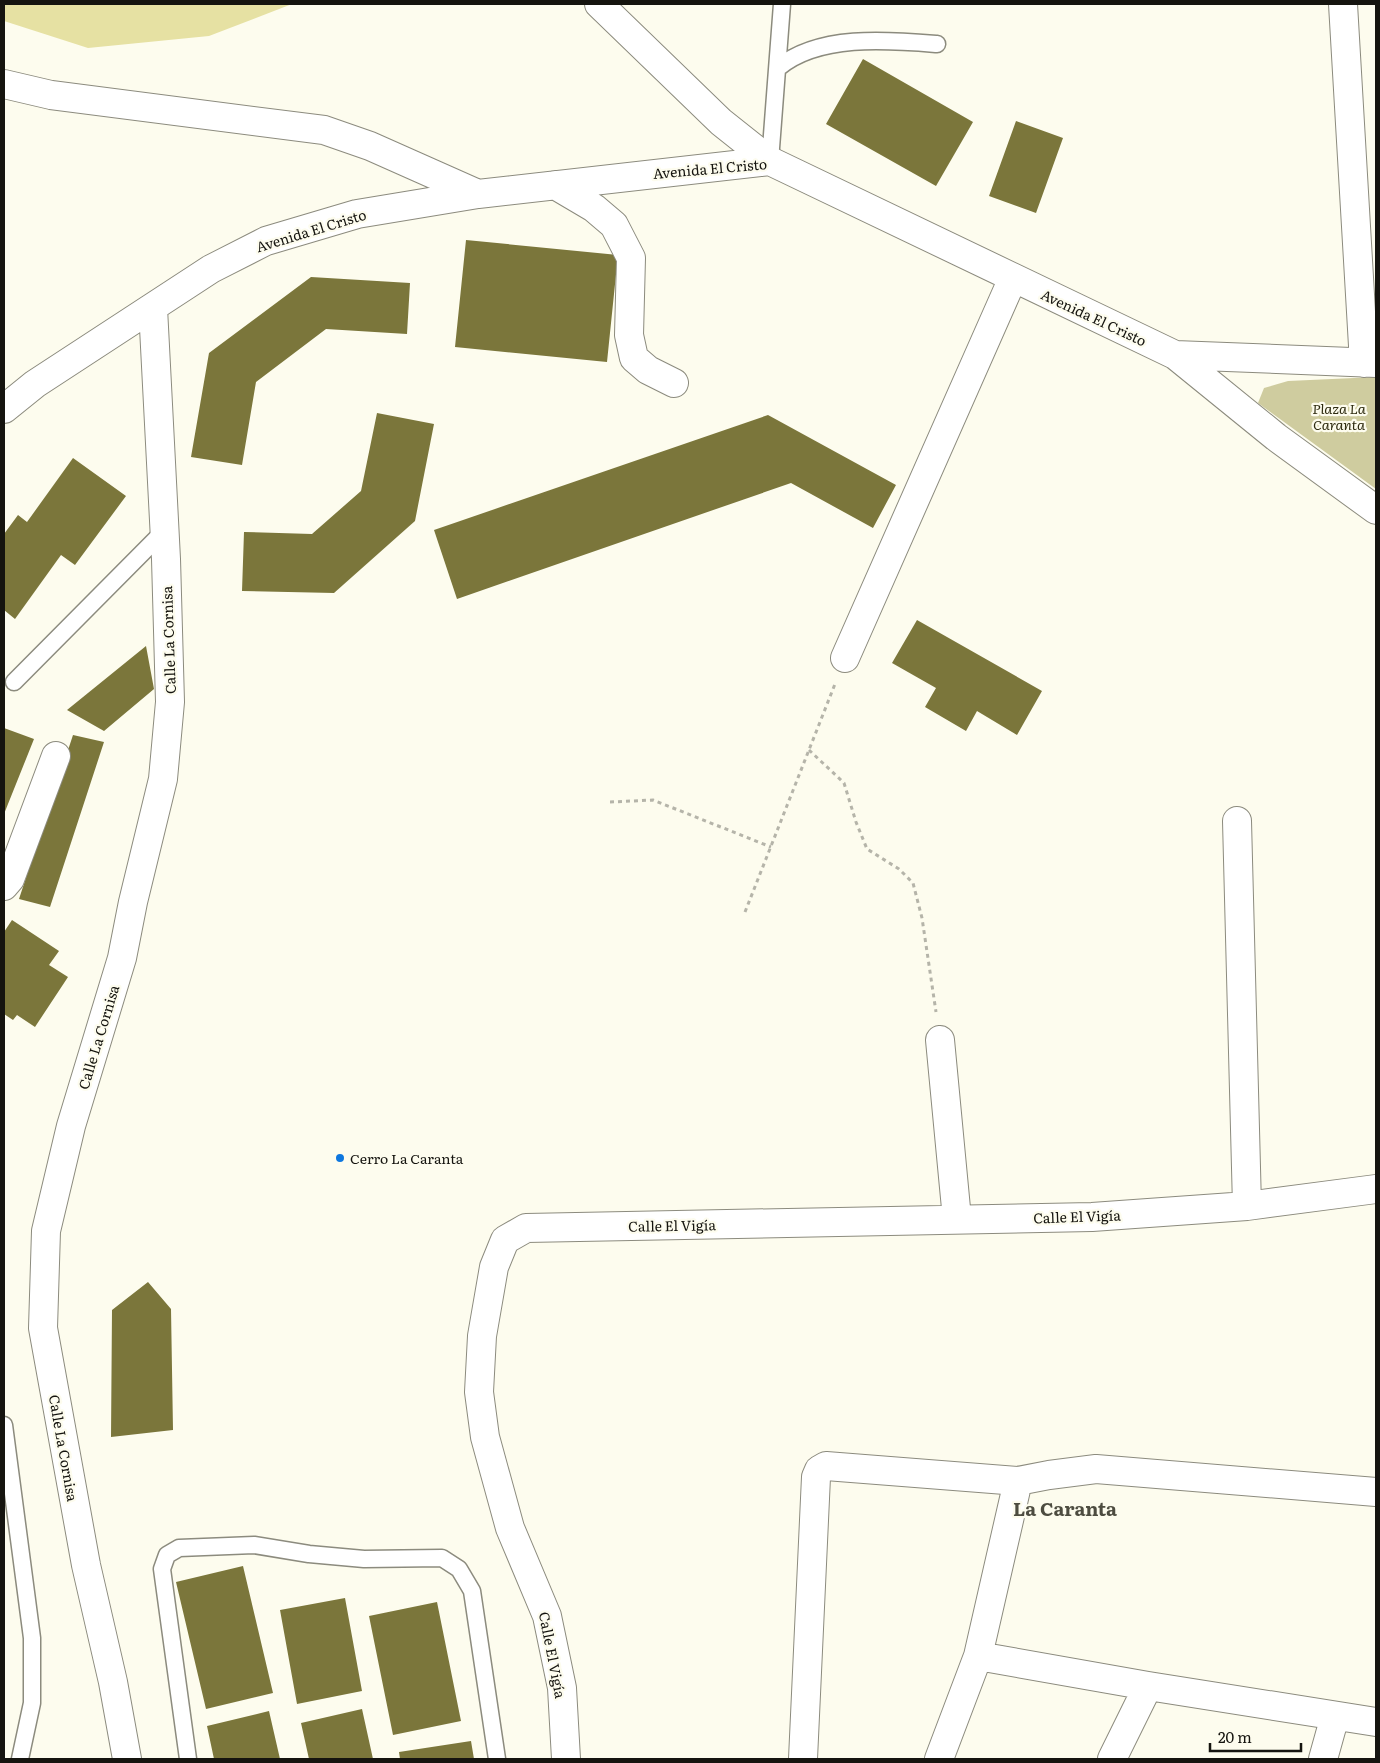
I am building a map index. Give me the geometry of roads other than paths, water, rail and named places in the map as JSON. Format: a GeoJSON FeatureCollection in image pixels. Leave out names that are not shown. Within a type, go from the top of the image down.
{"type":"FeatureCollection","features":[{"type":"Feature","properties":{"kind":"street"},"geometry":{"type":"LineString","coordinates":[[599,4],[720,122],[770,160]]}},
{"type":"Feature","properties":{"kind":"street"},"geometry":{"type":"LineString","coordinates":[[1175,356],[1370,363],[1343,4]]}},
{"type":"Feature","properties":{"kind":"street"},"geometry":{"type":"LineString","coordinates":[[4,84],[51,95],[324,130],[370,146],[478,194]]}},
{"type":"Feature","properties":{"kind":"street","name":"Avenida El Cristo"},"geometry":{"type":"LineString","coordinates":[[4,409],[35,384],[211,269],[266,241],[357,214],[478,194],[770,160],[1175,356],[1276,437],[1376,510]]}},
{"type":"Feature","properties":{"kind":"street"},"geometry":{"type":"LineString","coordinates":[[555,185],[594,208],[614,225],[631,258],[629,335],[634,358],[648,370],[674,383]]}},
{"type":"Feature","properties":{"kind":"street"},"geometry":{"type":"LineString","coordinates":[[845,658],[1013,278]]}},
{"type":"Feature","properties":{"kind":"street","name":"Calle La Cornisa"},"geometry":{"type":"LineString","coordinates":[[127,1759],[113,1682],[86,1565],[45,1337],[46,1231],[70,1126],[122,958],[133,902],[163,779],[170,702],[153,308]]}},
{"type":"Feature","properties":{"kind":"street"},"geometry":{"type":"LineString","coordinates":[[4,886],[10,879],[56,756]]}},
{"type":"Feature","properties":{"kind":"street"},"geometry":{"type":"LineString","coordinates":[[1237,821],[1246,1206]]}},
{"type":"Feature","properties":{"kind":"street"},"geometry":{"type":"LineString","coordinates":[[940,1040],[957,1219]]}},
{"type":"Feature","properties":{"kind":"street","name":"Calle El Vigía"},"geometry":{"type":"LineString","coordinates":[[566,1759],[562,1688],[547,1616],[510,1528],[485,1437],[479,1392],[482,1336],[494,1267],[506,1240],[526,1228],[1092,1217],[1246,1206],[1376,1189]]}},
{"type":"Feature","properties":{"kind":"street"},"geometry":{"type":"LineString","coordinates":[[803,1759],[816,1476],[819,1470],[826,1466],[1018,1481],[1096,1469],[1376,1492]]}},
{"type":"Feature","properties":{"kind":"street"},"geometry":{"type":"LineString","coordinates":[[939,1759],[978,1656],[1018,1481]]}},
{"type":"Feature","properties":{"kind":"street"},"geometry":{"type":"LineString","coordinates":[[978,1656],[1148,1686],[1376,1722]]}},
{"type":"Feature","properties":{"kind":"street"},"geometry":{"type":"LineString","coordinates":[[1112,1759],[1148,1686]]}},
{"type":"Feature","properties":{"kind":"street"},"geometry":{"type":"LineString","coordinates":[[1324,1759],[1335,1716]]}},
{"type":"Feature","properties":{"kind":"lane"},"geometry":{"type":"LineString","coordinates":[[770,160],[782,4]]}},
{"type":"Feature","properties":{"kind":"lane"},"geometry":{"type":"LineString","coordinates":[[778,68],[789,59],[814,49],[856,42],[893,41],[938,44]]}},
{"type":"Feature","properties":{"kind":"lane"},"geometry":{"type":"LineString","coordinates":[[14,682],[164,531]]}},
{"type":"Feature","properties":{"kind":"lane"},"geometry":{"type":"LineString","coordinates":[[4,1425],[32,1638],[32,1703],[20,1759]]}},
{"type":"Feature","properties":{"kind":"lane"},"geometry":{"type":"LineString","coordinates":[[188,1759],[162,1569],[167,1555],[180,1548],[254,1545],[309,1554],[364,1559],[442,1558],[459,1568],[472,1591],[497,1759]]}},
{"type":"Feature","properties":{"kind":"place","name":"Cerro La Caranta"},"geometry":{"type":"Point","coordinates":[340,1158]}},
{"type":"Feature","properties":{"kind":"district","name":"La Caranta"},"geometry":{"type":"Point","coordinates":[1065,1508]}},
{"type":"Feature","properties":{"kind":"park label","name":"Plaza La Caranta"},"geometry":{"type":"Point","coordinates":[1339,416]}}]}
